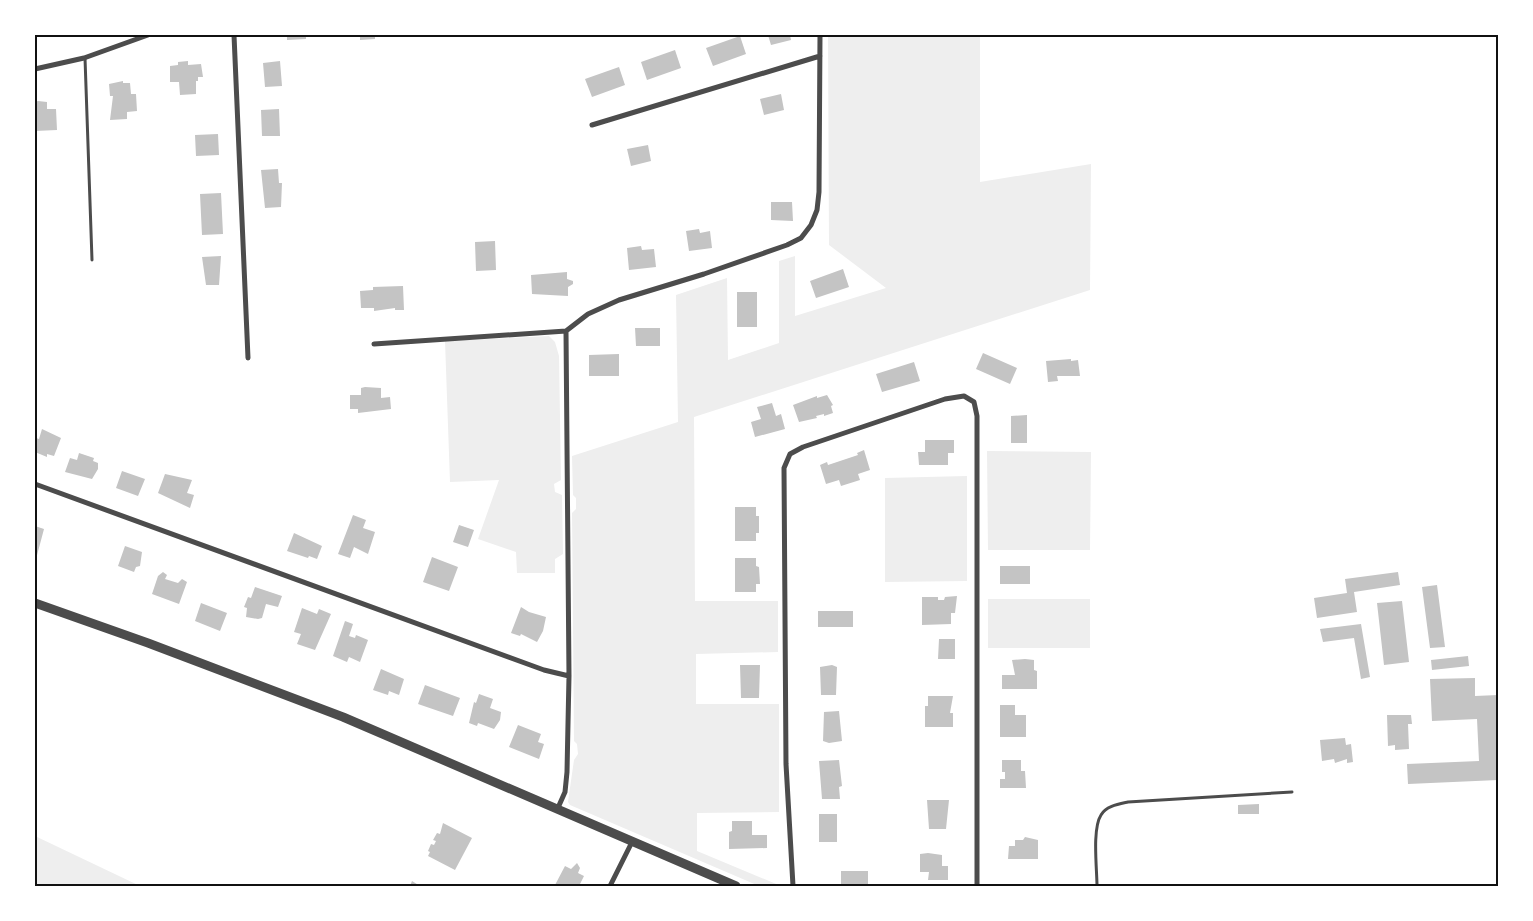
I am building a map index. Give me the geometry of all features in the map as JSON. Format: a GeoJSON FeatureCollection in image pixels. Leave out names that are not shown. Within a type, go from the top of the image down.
{"type":"FeatureCollection","features":[{"type":"Feature","properties":{"kind":"street"},"geometry":{"type":"LineString","coordinates":[[35,69],[84,58],[148,35]]}},
{"type":"Feature","properties":{"kind":"street"},"geometry":{"type":"LineString","coordinates":[[234,35],[248,358]]}},
{"type":"Feature","properties":{"kind":"street"},"geometry":{"type":"LineString","coordinates":[[374,344],[566,331],[588,314],[619,300],[704,274],[787,245],[801,238],[812,225],[817,210],[820,35]]}},
{"type":"Feature","properties":{"kind":"street"},"geometry":{"type":"LineString","coordinates":[[592,125],[820,56]]}},
{"type":"Feature","properties":{"kind":"street"},"geometry":{"type":"LineString","coordinates":[[557,810],[564,792],[567,772],[569,676],[566,331]]}},
{"type":"Feature","properties":{"kind":"street"},"geometry":{"type":"LineString","coordinates":[[792,886],[786,764],[784,468],[790,454],[803,447],[945,399],[964,396],[974,402],[977,416],[977,886]]}},
{"type":"Feature","properties":{"kind":"street"},"geometry":{"type":"LineString","coordinates":[[35,484],[544,670],[569,676]]}},
{"type":"Feature","properties":{"kind":"street"},"geometry":{"type":"LineString","coordinates":[[35,604],[148,643],[343,717],[736,886]]}},
{"type":"Feature","properties":{"kind":"street"},"geometry":{"type":"LineString","coordinates":[[610,886],[632,842]]}},
{"type":"Feature","properties":{"kind":"lane"},"geometry":{"type":"LineString","coordinates":[[84,58],[92,260]]}},
{"type":"Feature","properties":{"kind":"lane"},"geometry":{"type":"LineString","coordinates":[[1097,886],[1096,826],[1101,814],[1111,806],[1128,802],[1292,792]]}},
{"type":"Feature","properties":{"kind":"shaded area"},"geometry":{"type":"Polygon","coordinates":[[[828,35],[980,35],[980,182],[1091,164],[1090,290],[694,417],[695,601],[778,601],[778,652],[696,654],[696,704],[779,704],[779,812],[697,813],[697,851],[781,886],[759,886],[570,805],[568,802],[574,760],[578,754],[577,744],[574,741],[572,513],[576,509],[576,498],[573,495],[572,456],[678,422],[676,295],[727,278],[728,360],[779,343],[779,261],[795,256],[795,316],[886,288],[829,245],[828,35]]]}},
{"type":"Feature","properties":{"kind":"shaded area"},"geometry":{"type":"Polygon","coordinates":[[[549,336],[555,342],[559,356],[561,480],[554,484],[555,492],[562,495],[563,554],[555,559],[555,573],[517,573],[516,552],[478,539],[499,480],[450,482],[445,341],[549,336]]]}},
{"type":"Feature","properties":{"kind":"shaded area"},"geometry":{"type":"Polygon","coordinates":[[[987,451],[1091,452],[1090,550],[988,550],[987,451]]]}},
{"type":"Feature","properties":{"kind":"shaded area"},"geometry":{"type":"Polygon","coordinates":[[[967,476],[967,581],[885,582],[885,478],[967,476]]]}},
{"type":"Feature","properties":{"kind":"shaded area"},"geometry":{"type":"Polygon","coordinates":[[[988,599],[1090,599],[1090,648],[988,648],[988,599]]]}},
{"type":"Feature","properties":{"kind":"shaded area"},"geometry":{"type":"Polygon","coordinates":[[[35,836],[140,886],[35,886],[35,836]]]}},
{"type":"Feature","properties":{"kind":"building"},"geometry":{"type":"Polygon","coordinates":[[[287,35],[306,35],[306,39],[287,40],[287,35]]]}},
{"type":"Feature","properties":{"kind":"building"},"geometry":{"type":"Polygon","coordinates":[[[360,35],[375,35],[375,39],[360,40],[360,35]]]}},
{"type":"Feature","properties":{"kind":"building"},"geometry":{"type":"Polygon","coordinates":[[[768,35],[790,35],[791,40],[771,45],[768,35]]]}},
{"type":"Feature","properties":{"kind":"building"},"geometry":{"type":"Polygon","coordinates":[[[740,36],[746,54],[713,66],[706,48],[740,36]]]}},
{"type":"Feature","properties":{"kind":"building"},"geometry":{"type":"Polygon","coordinates":[[[675,50],[681,68],[647,80],[641,62],[675,50]]]}},
{"type":"Feature","properties":{"kind":"building"},"geometry":{"type":"Polygon","coordinates":[[[188,61],[188,65],[201,64],[203,77],[198,77],[198,81],[196,81],[196,94],[180,95],[179,82],[170,82],[170,66],[178,65],[178,62],[188,61]]]}},
{"type":"Feature","properties":{"kind":"building"},"geometry":{"type":"Polygon","coordinates":[[[280,61],[282,86],[265,87],[263,63],[280,61]]]}},
{"type":"Feature","properties":{"kind":"building"},"geometry":{"type":"Polygon","coordinates":[[[619,67],[625,85],[592,97],[585,79],[619,67]]]}},
{"type":"Feature","properties":{"kind":"building"},"geometry":{"type":"Polygon","coordinates":[[[123,81],[123,83],[130,83],[131,94],[136,94],[137,111],[127,112],[127,119],[110,120],[113,96],[110,96],[109,84],[123,81]]]}},
{"type":"Feature","properties":{"kind":"building"},"geometry":{"type":"Polygon","coordinates":[[[781,94],[784,110],[764,115],[760,99],[781,94]]]}},
{"type":"Feature","properties":{"kind":"building"},"geometry":{"type":"Polygon","coordinates":[[[35,102],[47,102],[47,109],[56,109],[57,130],[35,131],[35,102]]]}},
{"type":"Feature","properties":{"kind":"building"},"geometry":{"type":"Polygon","coordinates":[[[279,109],[280,136],[262,136],[261,110],[279,109]]]}},
{"type":"Feature","properties":{"kind":"building"},"geometry":{"type":"Polygon","coordinates":[[[218,134],[219,155],[196,156],[195,135],[218,134]]]}},
{"type":"Feature","properties":{"kind":"building"},"geometry":{"type":"Polygon","coordinates":[[[648,145],[651,161],[631,166],[627,149],[648,145]]]}},
{"type":"Feature","properties":{"kind":"building"},"geometry":{"type":"Polygon","coordinates":[[[278,169],[279,183],[282,183],[281,207],[265,208],[261,170],[278,169]]]}},
{"type":"Feature","properties":{"kind":"building"},"geometry":{"type":"Polygon","coordinates":[[[221,193],[223,234],[202,235],[200,194],[221,193]]]}},
{"type":"Feature","properties":{"kind":"building"},"geometry":{"type":"Polygon","coordinates":[[[771,202],[792,202],[793,221],[771,220],[771,202]]]}},
{"type":"Feature","properties":{"kind":"building"},"geometry":{"type":"Polygon","coordinates":[[[699,229],[700,233],[710,231],[712,248],[689,251],[686,231],[699,229]]]}},
{"type":"Feature","properties":{"kind":"building"},"geometry":{"type":"Polygon","coordinates":[[[495,241],[496,270],[476,271],[475,242],[495,241]]]}},
{"type":"Feature","properties":{"kind":"building"},"geometry":{"type":"Polygon","coordinates":[[[641,246],[642,250],[654,249],[656,267],[629,270],[627,248],[641,246]]]}},
{"type":"Feature","properties":{"kind":"building"},"geometry":{"type":"Polygon","coordinates":[[[221,256],[219,285],[206,285],[202,257],[221,256]]]}},
{"type":"Feature","properties":{"kind":"building"},"geometry":{"type":"Polygon","coordinates":[[[843,269],[849,287],[816,298],[810,281],[843,269]]]}},
{"type":"Feature","properties":{"kind":"building"},"geometry":{"type":"Polygon","coordinates":[[[567,272],[567,279],[573,281],[573,284],[568,287],[568,296],[532,294],[531,275],[567,272]]]}},
{"type":"Feature","properties":{"kind":"building"},"geometry":{"type":"Polygon","coordinates":[[[403,286],[404,310],[395,310],[395,308],[374,311],[374,308],[361,308],[360,291],[373,290],[373,287],[403,286]]]}},
{"type":"Feature","properties":{"kind":"building"},"geometry":{"type":"Polygon","coordinates":[[[737,292],[757,292],[757,327],[737,327],[737,292]]]}},
{"type":"Feature","properties":{"kind":"building"},"geometry":{"type":"Polygon","coordinates":[[[635,328],[660,328],[660,346],[636,346],[635,328]]]}},
{"type":"Feature","properties":{"kind":"building"},"geometry":{"type":"Polygon","coordinates":[[[983,353],[1017,368],[1010,384],[976,369],[983,353]]]}},
{"type":"Feature","properties":{"kind":"building"},"geometry":{"type":"Polygon","coordinates":[[[619,354],[619,376],[589,376],[589,355],[619,354]]]}},
{"type":"Feature","properties":{"kind":"building"},"geometry":{"type":"Polygon","coordinates":[[[1071,359],[1071,361],[1078,360],[1080,376],[1057,376],[1058,381],[1048,382],[1046,361],[1071,359]]]}},
{"type":"Feature","properties":{"kind":"building"},"geometry":{"type":"Polygon","coordinates":[[[914,362],[920,381],[882,392],[876,374],[914,362]]]}},
{"type":"Feature","properties":{"kind":"building"},"geometry":{"type":"Polygon","coordinates":[[[361,388],[381,388],[381,398],[390,397],[391,409],[358,413],[358,409],[350,409],[350,395],[361,395],[361,388]]]}},
{"type":"Feature","properties":{"kind":"building"},"geometry":{"type":"Polygon","coordinates":[[[827,395],[833,405],[831,406],[833,413],[799,422],[793,405],[817,396],[817,398],[827,395]]]}},
{"type":"Feature","properties":{"kind":"building"},"geometry":{"type":"Polygon","coordinates":[[[772,403],[776,416],[781,414],[785,429],[755,437],[751,422],[761,419],[757,407],[772,403]]]}},
{"type":"Feature","properties":{"kind":"building"},"geometry":{"type":"Polygon","coordinates":[[[1027,415],[1027,443],[1011,443],[1011,416],[1027,415]]]}},
{"type":"Feature","properties":{"kind":"building"},"geometry":{"type":"Polygon","coordinates":[[[42,429],[61,438],[54,456],[47,454],[47,457],[35,452],[35,441],[36,438],[39,439],[42,429]]]}},
{"type":"Feature","properties":{"kind":"building"},"geometry":{"type":"Polygon","coordinates":[[[925,440],[954,440],[954,453],[948,453],[948,465],[919,465],[918,452],[925,452],[925,440]]]}},
{"type":"Feature","properties":{"kind":"building"},"geometry":{"type":"Polygon","coordinates":[[[864,450],[870,470],[858,474],[860,480],[841,486],[839,480],[826,484],[820,465],[827,462],[828,465],[858,455],[857,453],[864,450]]]}},
{"type":"Feature","properties":{"kind":"building"},"geometry":{"type":"Polygon","coordinates":[[[79,453],[94,458],[93,461],[98,463],[98,469],[92,479],[65,472],[70,458],[77,460],[79,453]]]}},
{"type":"Feature","properties":{"kind":"building"},"geometry":{"type":"Polygon","coordinates":[[[122,471],[145,479],[138,496],[116,488],[122,471]]]}},
{"type":"Feature","properties":{"kind":"building"},"geometry":{"type":"Polygon","coordinates":[[[165,474],[192,480],[187,493],[194,495],[190,508],[158,493],[165,474]]]}},
{"type":"Feature","properties":{"kind":"building"},"geometry":{"type":"Polygon","coordinates":[[[735,507],[756,507],[756,516],[759,516],[759,533],[756,533],[756,541],[735,541],[735,507]]]}},
{"type":"Feature","properties":{"kind":"building"},"geometry":{"type":"Polygon","coordinates":[[[353,515],[366,520],[363,528],[375,532],[368,554],[354,547],[350,558],[338,554],[353,515]]]}},
{"type":"Feature","properties":{"kind":"building"},"geometry":{"type":"Polygon","coordinates":[[[459,525],[474,530],[468,547],[453,542],[459,525]]]}},
{"type":"Feature","properties":{"kind":"building"},"geometry":{"type":"Polygon","coordinates":[[[35,526],[44,529],[36,559],[35,559],[35,526]]]}},
{"type":"Feature","properties":{"kind":"building"},"geometry":{"type":"Polygon","coordinates":[[[294,533],[322,546],[317,559],[287,551],[294,533]]]}},
{"type":"Feature","properties":{"kind":"building"},"geometry":{"type":"Polygon","coordinates":[[[125,546],[142,552],[140,566],[136,567],[134,572],[118,566],[125,546]]]}},
{"type":"Feature","properties":{"kind":"building"},"geometry":{"type":"Polygon","coordinates":[[[432,557],[458,567],[449,591],[423,582],[432,557]]]}},
{"type":"Feature","properties":{"kind":"building"},"geometry":{"type":"Polygon","coordinates":[[[735,558],[756,558],[756,566],[759,567],[760,584],[756,584],[756,592],[735,592],[735,558]]]}},
{"type":"Feature","properties":{"kind":"building"},"geometry":{"type":"Polygon","coordinates":[[[1000,566],[1030,566],[1030,584],[1000,584],[1000,566]]]}},
{"type":"Feature","properties":{"kind":"building"},"geometry":{"type":"Polygon","coordinates":[[[163,572],[167,575],[165,579],[178,583],[182,579],[187,582],[179,604],[152,594],[158,576],[163,572]]]}},
{"type":"Feature","properties":{"kind":"building"},"geometry":{"type":"Polygon","coordinates":[[[1398,572],[1400,585],[1354,592],[1357,612],[1317,618],[1314,598],[1347,593],[1345,579],[1398,572]]]}},
{"type":"Feature","properties":{"kind":"building"},"geometry":{"type":"Polygon","coordinates":[[[1437,585],[1445,647],[1430,648],[1422,587],[1437,585]]]}},
{"type":"Feature","properties":{"kind":"building"},"geometry":{"type":"Polygon","coordinates":[[[255,587],[282,596],[278,607],[266,604],[262,618],[258,619],[246,617],[247,608],[244,607],[248,597],[251,598],[255,587]]]}},
{"type":"Feature","properties":{"kind":"building"},"geometry":{"type":"Polygon","coordinates":[[[957,596],[955,613],[951,613],[951,624],[922,625],[922,597],[938,597],[938,600],[944,600],[945,597],[957,596]]]}},
{"type":"Feature","properties":{"kind":"building"},"geometry":{"type":"Polygon","coordinates":[[[1402,601],[1409,662],[1384,665],[1377,603],[1402,601]]]}},
{"type":"Feature","properties":{"kind":"building"},"geometry":{"type":"Polygon","coordinates":[[[201,603],[227,613],[220,631],[195,621],[201,603]]]}},
{"type":"Feature","properties":{"kind":"building"},"geometry":{"type":"Polygon","coordinates":[[[521,607],[529,612],[546,617],[543,631],[537,642],[521,634],[520,636],[511,633],[521,607]]]}},
{"type":"Feature","properties":{"kind":"building"},"geometry":{"type":"Polygon","coordinates":[[[302,608],[317,614],[319,609],[331,614],[315,650],[297,644],[301,634],[294,632],[302,608]]]}},
{"type":"Feature","properties":{"kind":"building"},"geometry":{"type":"Polygon","coordinates":[[[818,611],[853,611],[853,627],[818,627],[818,611]]]}},
{"type":"Feature","properties":{"kind":"building"},"geometry":{"type":"Polygon","coordinates":[[[345,621],[353,624],[349,636],[355,638],[356,635],[368,640],[360,662],[349,657],[347,662],[333,656],[345,621]]]}},
{"type":"Feature","properties":{"kind":"building"},"geometry":{"type":"Polygon","coordinates":[[[1361,624],[1370,677],[1361,679],[1354,638],[1323,642],[1320,629],[1361,624]]]}},
{"type":"Feature","properties":{"kind":"building"},"geometry":{"type":"Polygon","coordinates":[[[939,639],[955,639],[955,659],[938,659],[939,639]]]}},
{"type":"Feature","properties":{"kind":"building"},"geometry":{"type":"Polygon","coordinates":[[[1468,656],[1469,666],[1432,670],[1431,660],[1468,656]]]}},
{"type":"Feature","properties":{"kind":"building"},"geometry":{"type":"Polygon","coordinates":[[[1012,660],[1034,660],[1034,670],[1037,671],[1037,689],[1002,689],[1002,675],[1015,675],[1012,660]]]}},
{"type":"Feature","properties":{"kind":"building"},"geometry":{"type":"Polygon","coordinates":[[[740,665],[760,665],[759,698],[741,698],[740,665]]]}},
{"type":"Feature","properties":{"kind":"building"},"geometry":{"type":"Polygon","coordinates":[[[832,665],[837,667],[836,695],[821,695],[820,667],[832,665]]]}},
{"type":"Feature","properties":{"kind":"building"},"geometry":{"type":"Polygon","coordinates":[[[381,669],[404,679],[399,695],[389,691],[388,695],[373,690],[381,669]]]}},
{"type":"Feature","properties":{"kind":"building"},"geometry":{"type":"Polygon","coordinates":[[[1475,678],[1475,696],[1498,695],[1498,780],[1408,784],[1407,764],[1479,761],[1477,719],[1432,721],[1430,679],[1475,678]]]}},
{"type":"Feature","properties":{"kind":"building"},"geometry":{"type":"Polygon","coordinates":[[[425,685],[460,698],[453,716],[418,704],[425,685]]]}},
{"type":"Feature","properties":{"kind":"building"},"geometry":{"type":"Polygon","coordinates":[[[479,694],[493,699],[490,708],[501,712],[500,720],[494,729],[478,723],[477,726],[469,723],[474,702],[476,703],[479,694]]]}},
{"type":"Feature","properties":{"kind":"building"},"geometry":{"type":"Polygon","coordinates":[[[928,696],[953,696],[950,713],[953,713],[953,727],[925,727],[925,706],[928,706],[928,696]]]}},
{"type":"Feature","properties":{"kind":"building"},"geometry":{"type":"Polygon","coordinates":[[[1000,705],[1015,705],[1015,715],[1026,715],[1026,737],[1000,737],[1000,705]]]}},
{"type":"Feature","properties":{"kind":"building"},"geometry":{"type":"Polygon","coordinates":[[[839,711],[842,741],[829,743],[823,741],[824,712],[839,711]]]}},
{"type":"Feature","properties":{"kind":"building"},"geometry":{"type":"Polygon","coordinates":[[[1387,715],[1411,715],[1412,724],[1408,724],[1409,749],[1395,750],[1395,745],[1388,746],[1387,715]]]}},
{"type":"Feature","properties":{"kind":"building"},"geometry":{"type":"Polygon","coordinates":[[[518,725],[541,734],[538,742],[544,744],[539,759],[509,747],[518,725]]]}},
{"type":"Feature","properties":{"kind":"building"},"geometry":{"type":"Polygon","coordinates":[[[1345,738],[1346,745],[1351,744],[1353,762],[1347,763],[1347,759],[1335,763],[1334,759],[1322,761],[1320,740],[1345,738]]]}},
{"type":"Feature","properties":{"kind":"building"},"geometry":{"type":"Polygon","coordinates":[[[839,760],[842,786],[839,787],[840,799],[822,799],[819,761],[839,760]]]}},
{"type":"Feature","properties":{"kind":"building"},"geometry":{"type":"Polygon","coordinates":[[[1002,760],[1021,760],[1021,771],[1025,771],[1026,788],[1000,788],[1000,779],[1005,779],[1005,772],[1002,772],[1002,760]]]}},
{"type":"Feature","properties":{"kind":"building"},"geometry":{"type":"Polygon","coordinates":[[[927,800],[949,800],[946,829],[929,829],[927,800]]]}},
{"type":"Feature","properties":{"kind":"building"},"geometry":{"type":"Polygon","coordinates":[[[1259,804],[1259,814],[1238,814],[1238,805],[1259,804]]]}},
{"type":"Feature","properties":{"kind":"building"},"geometry":{"type":"Polygon","coordinates":[[[819,814],[837,814],[837,842],[819,842],[819,814]]]}},
{"type":"Feature","properties":{"kind":"building"},"geometry":{"type":"Polygon","coordinates":[[[732,821],[752,821],[752,835],[767,835],[767,848],[729,849],[729,832],[732,831],[732,821]]]}},
{"type":"Feature","properties":{"kind":"building"},"geometry":{"type":"Polygon","coordinates":[[[443,823],[472,838],[455,870],[428,856],[431,844],[434,845],[436,841],[433,840],[437,833],[440,834],[443,823]]]}},
{"type":"Feature","properties":{"kind":"building"},"geometry":{"type":"Polygon","coordinates":[[[1025,837],[1038,840],[1038,859],[1008,859],[1009,846],[1015,846],[1015,840],[1023,840],[1025,837]]]}},
{"type":"Feature","properties":{"kind":"building"},"geometry":{"type":"Polygon","coordinates":[[[920,854],[942,855],[942,866],[948,866],[948,880],[928,880],[929,872],[920,872],[920,854]]]}},
{"type":"Feature","properties":{"kind":"building"},"geometry":{"type":"Polygon","coordinates":[[[577,863],[580,868],[578,873],[584,876],[579,886],[555,885],[565,866],[571,869],[577,863]]]}},
{"type":"Feature","properties":{"kind":"building"},"geometry":{"type":"Polygon","coordinates":[[[841,871],[868,871],[868,886],[841,886],[841,871]]]}},
{"type":"Feature","properties":{"kind":"building"},"geometry":{"type":"Polygon","coordinates":[[[412,881],[420,886],[410,886],[412,881]]]}}]}
